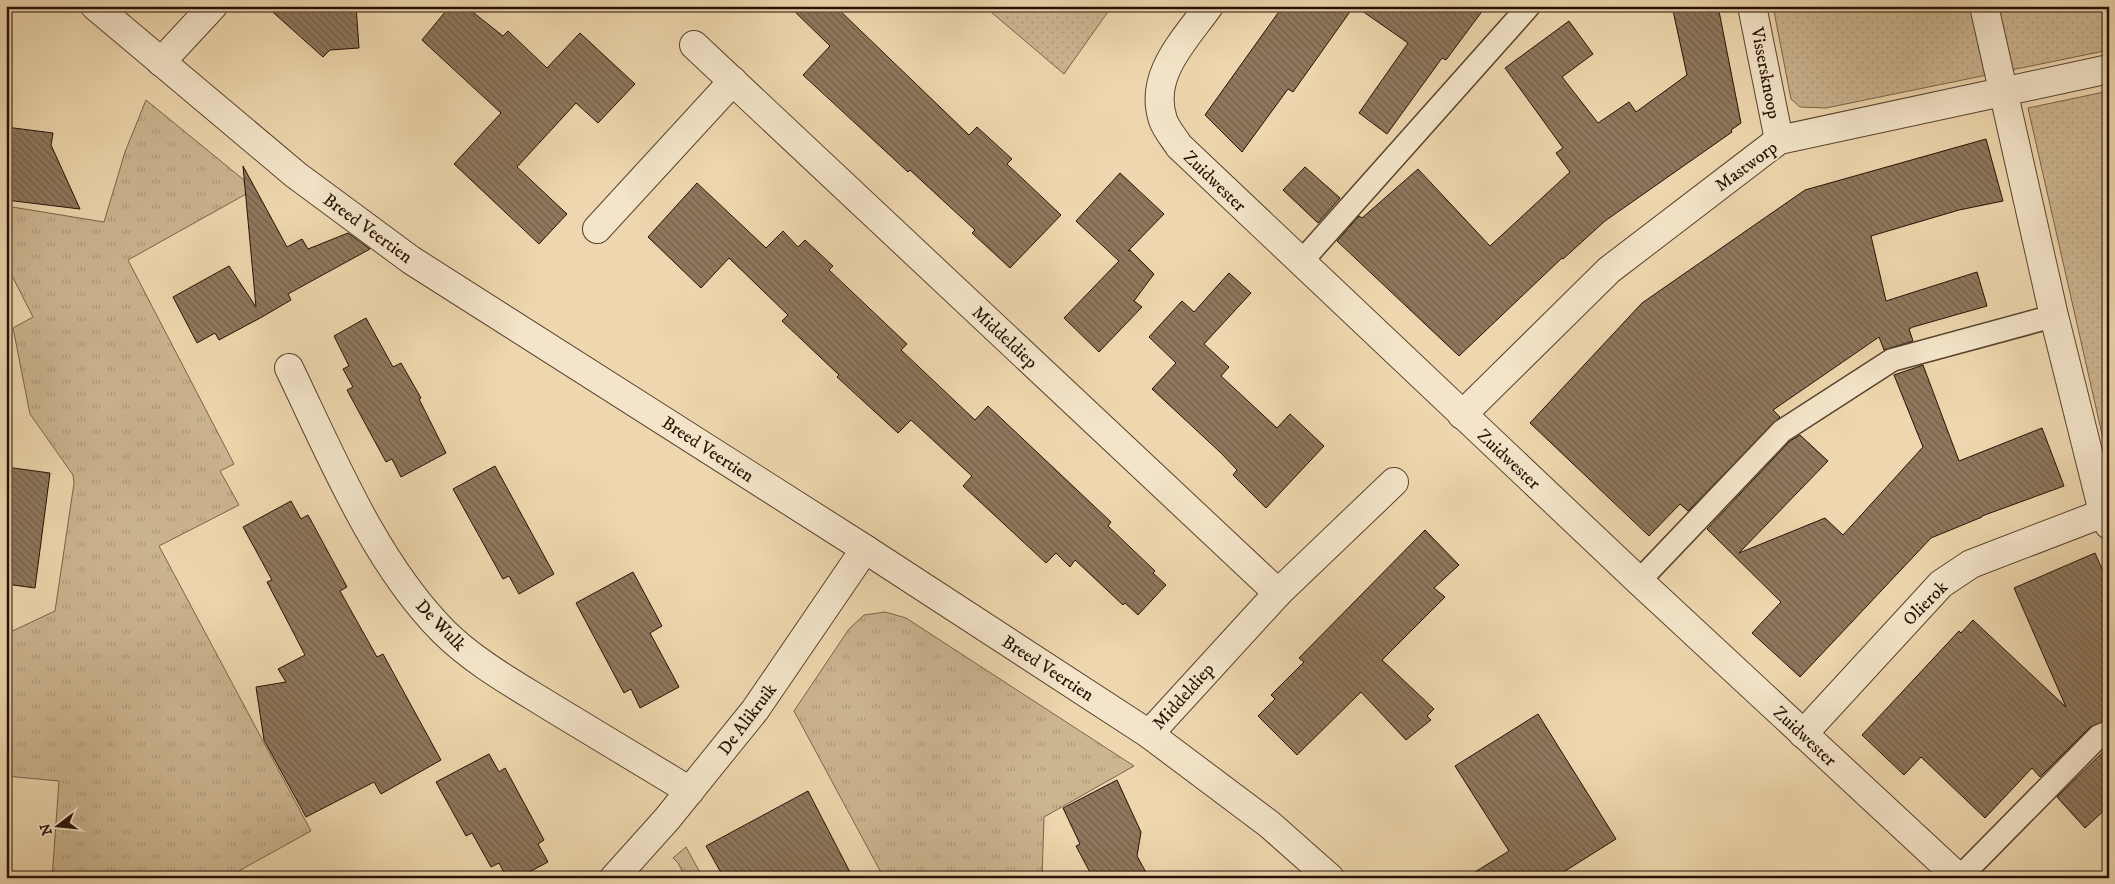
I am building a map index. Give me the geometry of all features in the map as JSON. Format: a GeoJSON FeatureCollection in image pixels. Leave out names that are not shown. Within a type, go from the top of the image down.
{"type":"FeatureCollection","features":[{"type":"Feature","properties":{"kind":"street","name":"Breed Veertien"},"geometry":{"type":"LineString","coordinates":[[95,6],[296,175],[411,260],[866,549],[1149,734],[1269,824],[1330,878]]}},
{"type":"Feature","properties":{"kind":"street"},"geometry":{"type":"LineString","coordinates":[[161,62],[213,6]]}},
{"type":"Feature","properties":{"kind":"street","name":"Zuidwester"},"geometry":{"type":"LineString","coordinates":[[1209,6],[1168,63],[1158,91],[1163,120],[1179,146],[1462,415],[1959,878]]}},
{"type":"Feature","properties":{"kind":"street","name":"Vissersknoop"},"geometry":{"type":"LineString","coordinates":[[1752,6],[1779,140]]}},
{"type":"Feature","properties":{"kind":"street"},"geometry":{"type":"LineString","coordinates":[[1984,6],[2054,316],[2107,516]]}},
{"type":"Feature","properties":{"kind":"street","name":"Middeldiep"},"geometry":{"type":"LineString","coordinates":[[694,45],[1278,592]]}},
{"type":"Feature","properties":{"kind":"street","name":"Mastworp"},"geometry":{"type":"LineString","coordinates":[[1462,415],[1609,270],[1779,140],[2002,90],[2109,69]]}},
{"type":"Feature","properties":{"kind":"street"},"geometry":{"type":"LineString","coordinates":[[597,228],[733,81]]}},
{"type":"Feature","properties":{"kind":"street","name":"De Wulk"},"geometry":{"type":"LineString","coordinates":[[288,368],[367,525],[398,578],[443,631],[469,654],[525,691],[690,791]]}},
{"type":"Feature","properties":{"kind":"street","name":"Middeldiep"},"geometry":{"type":"LineString","coordinates":[[1149,734],[1278,592],[1394,482]]}},
{"type":"Feature","properties":{"kind":"street","name":"Olierok"},"geometry":{"type":"LineString","coordinates":[[1803,734],[1941,584],[1971,564],[2107,516]]}},
{"type":"Feature","properties":{"kind":"street","name":"De Alikruik"},"geometry":{"type":"LineString","coordinates":[[614,878],[630,862],[690,791],[755,710],[866,549]]}},
{"type":"Feature","properties":{"kind":"lane"},"geometry":{"type":"LineString","coordinates":[[1300,262],[1529,6]]}},
{"type":"Feature","properties":{"kind":"lane"},"geometry":{"type":"LineString","coordinates":[[1639,581],[1782,431],[1892,360],[2054,316]]}},
{"type":"Feature","properties":{"kind":"lane"},"geometry":{"type":"LineString","coordinates":[[1959,878],[2099,736],[2109,732]]}},
{"type":"Feature","properties":{"kind":"green space"},"geometry":{"type":"Polygon","coordinates":[[[984,6],[1112,6],[1064,74],[984,6]]]}},
{"type":"Feature","properties":{"kind":"green space"},"geometry":{"type":"Polygon","coordinates":[[[1773,6],[2109,6],[2109,50],[1826,108],[1800,107],[1791,99],[1773,6]]]}},
{"type":"Feature","properties":{"kind":"green space"},"geometry":{"type":"Polygon","coordinates":[[[2109,91],[2109,465],[2028,108],[2109,91]]]}},
{"type":"Feature","properties":{"kind":"green space"},"geometry":{"type":"Polygon","coordinates":[[[146,100],[255,189],[128,260],[234,464],[220,471],[239,505],[159,546],[311,831],[226,878],[52,878],[59,781],[6,776],[6,634],[55,611],[74,483],[73,475],[30,414],[13,328],[33,317],[6,264],[6,206],[104,222],[125,152],[146,100]]]}},
{"type":"Feature","properties":{"kind":"green space"},"geometry":{"type":"Polygon","coordinates":[[[885,612],[906,618],[1134,766],[1044,817],[1042,878],[884,878],[794,711],[849,629],[864,615],[885,612]]]}},
{"type":"Feature","properties":{"kind":"green space"},"geometry":{"type":"Polygon","coordinates":[[[686,847],[703,878],[686,878],[673,858],[686,847]]]}},
{"type":"Feature","properties":{"kind":"building"},"geometry":{"type":"Polygon","coordinates":[[[266,6],[356,6],[359,48],[330,50],[323,57],[266,6]]]}},
{"type":"Feature","properties":{"kind":"building"},"geometry":{"type":"Polygon","coordinates":[[[450,6],[465,6],[503,36],[508,31],[547,68],[580,33],[635,84],[598,123],[576,103],[517,167],[567,214],[539,244],[454,164],[501,113],[422,40],[450,6]]]}},
{"type":"Feature","properties":{"kind":"building"},"geometry":{"type":"Polygon","coordinates":[[[789,6],[835,6],[969,135],[977,127],[1012,159],[1007,164],[1061,215],[1010,268],[972,233],[975,230],[910,170],[908,172],[803,75],[830,46],[789,6]]]}},
{"type":"Feature","properties":{"kind":"building"},"geometry":{"type":"Polygon","coordinates":[[[1283,6],[1354,6],[1293,92],[1288,89],[1242,152],[1205,115],[1283,6]]]}},
{"type":"Feature","properties":{"kind":"building"},"geometry":{"type":"Polygon","coordinates":[[[1355,6],[1486,6],[1446,60],[1442,58],[1387,134],[1359,113],[1408,43],[1355,6]]]}},
{"type":"Feature","properties":{"kind":"building"},"geometry":{"type":"Polygon","coordinates":[[[1672,6],[1718,6],[1741,123],[1731,130],[1732,132],[1605,221],[1562,258],[1459,356],[1337,241],[1359,216],[1362,218],[1418,169],[1490,246],[1570,172],[1556,153],[1563,148],[1505,68],[1569,21],[1593,54],[1562,77],[1598,123],[1629,102],[1636,112],[1687,75],[1672,6]]]}},
{"type":"Feature","properties":{"kind":"building"},"geometry":{"type":"Polygon","coordinates":[[[6,127],[53,133],[51,145],[80,209],[6,200],[6,127]]]}},
{"type":"Feature","properties":{"kind":"building"},"geometry":{"type":"Polygon","coordinates":[[[1986,139],[2003,201],[1959,210],[1871,236],[1886,301],[1977,272],[1987,306],[1913,327],[1909,329],[1913,341],[1884,350],[1879,337],[1773,410],[1780,417],[1688,511],[1680,504],[1649,536],[1530,423],[1642,303],[1805,190],[1986,139]]]}},
{"type":"Feature","properties":{"kind":"building"},"geometry":{"type":"Polygon","coordinates":[[[243,166],[287,247],[302,239],[308,249],[348,233],[370,249],[288,294],[291,300],[262,317],[219,340],[215,333],[197,343],[173,297],[229,266],[256,307],[243,166]]]}},
{"type":"Feature","properties":{"kind":"building"},"geometry":{"type":"Polygon","coordinates":[[[1305,167],[1340,198],[1318,223],[1283,190],[1305,167]]]}},
{"type":"Feature","properties":{"kind":"building"},"geometry":{"type":"Polygon","coordinates":[[[1120,173],[1164,214],[1128,251],[1130,250],[1154,274],[1134,301],[1142,307],[1099,352],[1064,318],[1119,261],[1076,221],[1120,173]]]}},
{"type":"Feature","properties":{"kind":"building"},"geometry":{"type":"Polygon","coordinates":[[[697,183],[766,248],[783,231],[798,247],[805,240],[833,266],[829,270],[907,344],[901,350],[975,420],[988,406],[1111,522],[1108,526],[1155,571],[1153,573],[1166,585],[1138,615],[1125,603],[1123,605],[1075,560],[1070,567],[1056,553],[1046,563],[963,486],[972,476],[911,420],[898,433],[837,377],[839,375],[782,321],[788,315],[729,258],[701,288],[648,237],[697,183]]]}},
{"type":"Feature","properties":{"kind":"building"},"geometry":{"type":"Polygon","coordinates":[[[1229,273],[1251,293],[1204,344],[1229,367],[1221,376],[1277,428],[1290,414],[1324,446],[1266,508],[1233,475],[1237,470],[1221,453],[1152,389],[1176,363],[1149,337],[1182,301],[1194,312],[1229,273]]]}},
{"type":"Feature","properties":{"kind":"building"},"geometry":{"type":"Polygon","coordinates":[[[366,318],[393,367],[401,363],[421,398],[419,399],[446,453],[401,477],[392,459],[386,462],[347,390],[353,387],[343,369],[349,366],[334,336],[366,318]]]}},
{"type":"Feature","properties":{"kind":"building"},"geometry":{"type":"Polygon","coordinates":[[[1923,365],[1959,461],[2042,428],[2064,486],[1982,516],[1931,538],[1800,677],[1752,633],[1781,602],[1707,529],[1790,441],[1800,435],[1828,461],[1739,553],[1825,518],[1843,535],[1923,447],[1894,375],[1923,365]]]}},
{"type":"Feature","properties":{"kind":"building"},"geometry":{"type":"Polygon","coordinates":[[[495,466],[554,574],[519,594],[509,576],[503,579],[453,489],[495,466]]]}},
{"type":"Feature","properties":{"kind":"building"},"geometry":{"type":"Polygon","coordinates":[[[6,467],[50,473],[35,588],[6,584],[6,467]]]}},
{"type":"Feature","properties":{"kind":"building"},"geometry":{"type":"Polygon","coordinates":[[[291,501],[301,519],[308,515],[347,587],[340,591],[377,657],[383,654],[441,760],[381,794],[374,782],[306,817],[264,740],[256,687],[286,682],[278,669],[305,655],[267,582],[272,580],[243,527],[291,501]]]}},
{"type":"Feature","properties":{"kind":"building"},"geometry":{"type":"Polygon","coordinates":[[[1425,530],[1459,565],[1434,588],[1445,597],[1382,660],[1434,709],[1427,716],[1431,720],[1406,740],[1361,692],[1297,755],[1258,716],[1275,699],[1271,695],[1304,662],[1299,658],[1425,530]]]}},
{"type":"Feature","properties":{"kind":"building"},"geometry":{"type":"Polygon","coordinates":[[[2095,553],[2109,585],[2109,719],[2090,727],[2040,777],[2032,768],[1985,818],[1921,757],[1904,775],[1862,735],[1959,631],[1961,633],[1973,620],[2066,707],[2014,588],[2095,553]]]}},
{"type":"Feature","properties":{"kind":"building"},"geometry":{"type":"Polygon","coordinates":[[[633,572],[662,626],[650,633],[679,687],[640,708],[631,689],[624,693],[576,603],[633,572]]]}},
{"type":"Feature","properties":{"kind":"building"},"geometry":{"type":"Polygon","coordinates":[[[1538,714],[1616,839],[1554,878],[1465,878],[1509,851],[1455,766],[1538,714]]]}},
{"type":"Feature","properties":{"kind":"building"},"geometry":{"type":"Polygon","coordinates":[[[2109,746],[2109,806],[2085,828],[2057,797],[2109,746]]]}},
{"type":"Feature","properties":{"kind":"building"},"geometry":{"type":"Polygon","coordinates":[[[489,754],[499,772],[505,768],[544,840],[538,844],[548,862],[518,878],[507,878],[499,863],[491,867],[472,833],[466,836],[436,782],[489,754]]]}},
{"type":"Feature","properties":{"kind":"building"},"geometry":{"type":"Polygon","coordinates":[[[1117,780],[1141,832],[1137,856],[1149,878],[1093,878],[1076,846],[1080,844],[1063,808],[1117,780]]]}},
{"type":"Feature","properties":{"kind":"building"},"geometry":{"type":"Polygon","coordinates":[[[808,791],[853,878],[724,878],[706,846],[808,791]]]}}]}
